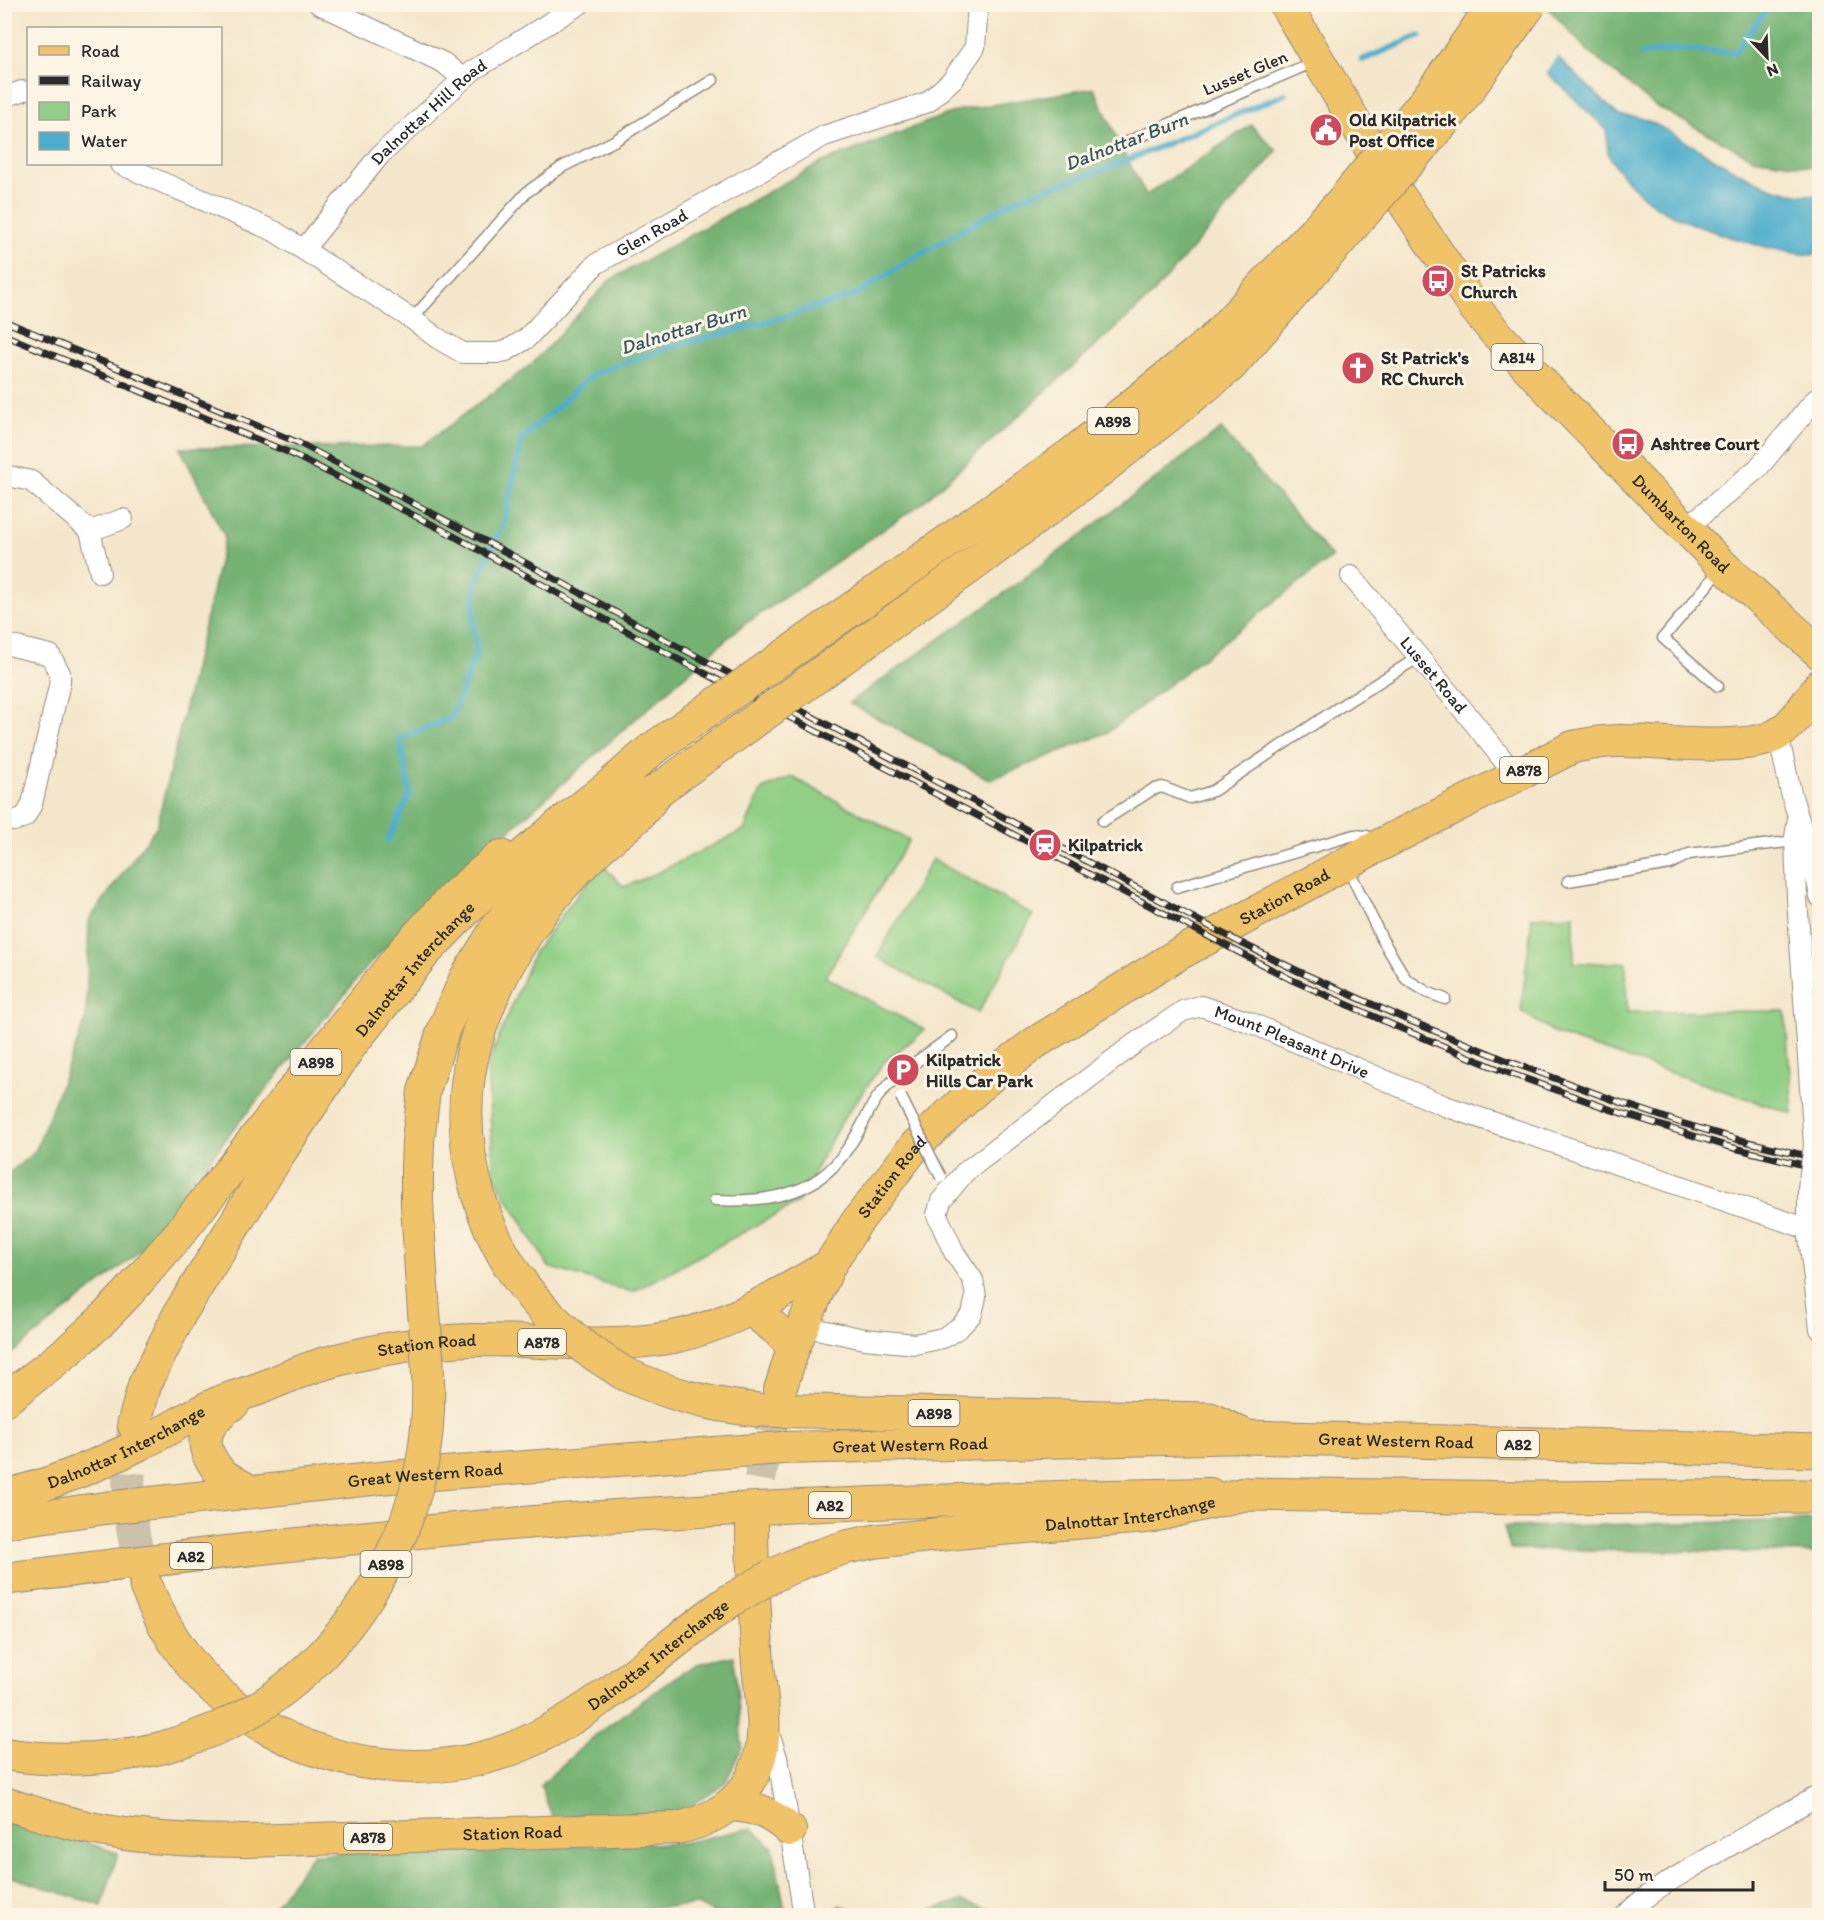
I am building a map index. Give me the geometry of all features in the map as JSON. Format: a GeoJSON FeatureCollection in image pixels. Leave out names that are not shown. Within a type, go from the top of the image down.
{"type":"FeatureCollection","features":[{"type":"Feature","properties":{"kind":"highway","name":"A898"},"geometry":{"type":"LineString","coordinates":[[651,750],[1072,454],[1211,342],[1348,194],[1428,98],[1495,4]]}},
{"type":"Feature","properties":{"kind":"highway","name":"A898"},"geometry":{"type":"LineString","coordinates":[[1247,1437],[1210,1419],[770,1410],[734,1407],[679,1396],[652,1387],[623,1373],[585,1348],[539,1306],[510,1266],[488,1223],[474,1180],[467,1136],[466,1114],[474,1048],[501,976],[529,929],[570,878],[596,851],[637,816],[658,790],[1092,477],[1230,366],[1451,113],[1530,4]]}},
{"type":"Feature","properties":{"kind":"highway","name":"Dalnottar Interchange"},"geometry":{"type":"LineString","coordinates":[[134,1424],[145,1384],[180,1313],[277,1156],[351,1044],[424,954],[500,875],[651,750]]}},
{"type":"Feature","properties":{"kind":"highway","name":"Great Western Road"},"geometry":{"type":"LineString","coordinates":[[1247,1437],[1820,1451]]}},
{"type":"Feature","properties":{"kind":"highway","name":"Dalnottar Interchange"},"geometry":{"type":"LineString","coordinates":[[146,1586],[166,1629],[180,1650],[201,1674],[236,1707],[253,1719],[300,1744],[344,1759],[392,1767],[444,1766],[498,1754],[537,1737],[595,1702],[731,1600],[771,1576],[822,1555],[846,1547],[878,1541],[1151,1516],[1244,1494]]}},
{"type":"Feature","properties":{"kind":"highway","name":"A82"},"geometry":{"type":"LineString","coordinates":[[1244,1494],[1531,1498],[1820,1496]]}},
{"type":"Feature","properties":{"kind":"main road","name":"Dumbarton Road"},"geometry":{"type":"LineString","coordinates":[[1285,4],[1394,188],[1475,308],[1512,352],[1723,566],[1820,653]]}},
{"type":"Feature","properties":{"kind":"main road","name":"Station Road"},"geometry":{"type":"LineString","coordinates":[[780,1390],[798,1337],[829,1266],[856,1222],[915,1146],[957,1106],[1013,1059],[1075,1016],[1168,960],[1346,863],[1573,747],[1618,741],[1737,743],[1760,741],[1778,734],[1797,716],[1820,685]]}},
{"type":"Feature","properties":{"kind":"main road","name":"A898"},"geometry":{"type":"LineString","coordinates":[[4,1401],[70,1349],[128,1293],[179,1234],[406,948],[452,898],[491,863],[616,767],[651,750]]}},
{"type":"Feature","properties":{"kind":"main road","name":"A898"},"geometry":{"type":"LineString","coordinates":[[4,1754],[47,1759],[85,1759],[134,1754],[201,1735],[235,1720],[285,1688],[301,1675],[358,1610],[379,1577],[398,1539],[409,1512],[423,1458],[428,1378],[417,1169],[424,1091],[443,1031],[465,979],[499,924],[536,878],[618,809],[658,790]]}},
{"type":"Feature","properties":{"kind":"main road","name":"Station Road"},"geometry":{"type":"LineString","coordinates":[[247,1394],[324,1363],[400,1347],[470,1340],[592,1342],[645,1341],[674,1337],[721,1322],[750,1309],[829,1266]]}},
{"type":"Feature","properties":{"kind":"main road"},"geometry":{"type":"LineString","coordinates":[[750,1309],[786,1338],[798,1337]]}},
{"type":"Feature","properties":{"kind":"main road","name":"A878"},"geometry":{"type":"LineString","coordinates":[[247,1394],[219,1413],[208,1427],[205,1439],[213,1464],[222,1474],[251,1492]]}},
{"type":"Feature","properties":{"kind":"main road","name":"Dalnottar Interchange"},"geometry":{"type":"LineString","coordinates":[[4,1496],[83,1470],[144,1442],[220,1402],[247,1394]]}},
{"type":"Feature","properties":{"kind":"main road","name":"Great Western Road"},"geometry":{"type":"LineString","coordinates":[[4,1522],[105,1508],[390,1477],[782,1448],[1247,1437]]}},
{"type":"Feature","properties":{"kind":"main road","name":"A82"},"geometry":{"type":"LineString","coordinates":[[4,1579],[114,1564],[299,1544],[643,1515],[969,1500],[1244,1494]]}},
{"type":"Feature","properties":{"kind":"main road","name":"Station Road"},"geometry":{"type":"LineString","coordinates":[[4,1803],[69,1823],[107,1831],[165,1838],[233,1841],[677,1828],[697,1824],[731,1805],[743,1793],[760,1758],[764,1735],[764,1716],[757,1651],[752,1527]]}},
{"type":"Feature","properties":{"kind":"main road"},"geometry":{"type":"LineString","coordinates":[[731,1805],[750,1807],[766,1813],[790,1830]]}},
{"type":"Feature","properties":{"kind":"street"},"geometry":{"type":"LineString","coordinates":[[319,4],[444,63],[463,79]]}},
{"type":"Feature","properties":{"kind":"street","name":"Dalnottar Hill Road"},"geometry":{"type":"LineString","coordinates":[[304,249],[380,155],[472,71],[580,4]]}},
{"type":"Feature","properties":{"kind":"street","name":"Glen Road"},"geometry":{"type":"LineString","coordinates":[[122,165],[274,231],[463,353],[497,353],[506,351],[526,339],[596,264],[824,136],[928,102],[953,79],[975,47],[978,4]]}},
{"type":"Feature","properties":{"kind":"street"},"geometry":{"type":"LineString","coordinates":[[1686,528],[1758,468],[1820,396]]}},
{"type":"Feature","properties":{"kind":"street"},"geometry":{"type":"LineString","coordinates":[[4,475],[31,481],[90,531],[100,573]]}},
{"type":"Feature","properties":{"kind":"street"},"geometry":{"type":"LineString","coordinates":[[90,531],[123,519]]}},
{"type":"Feature","properties":{"kind":"street","name":"Lusset Road"},"geometry":{"type":"LineString","coordinates":[[1351,576],[1515,775]]}},
{"type":"Feature","properties":{"kind":"street"},"geometry":{"type":"LineString","coordinates":[[4,644],[50,655],[60,672],[60,682],[32,804],[25,817],[14,821],[4,819]]}},
{"type":"Feature","properties":{"kind":"street"},"geometry":{"type":"LineString","coordinates":[[1778,734],[1798,819],[1820,897]]}},
{"type":"Feature","properties":{"kind":"street"},"geometry":{"type":"LineString","coordinates":[[1798,819],[1795,841],[1797,898],[1814,1145],[1808,1188],[1814,1231],[1820,1329]]}},
{"type":"Feature","properties":{"kind":"street","name":"Mount Pleasant Drive"},"geometry":{"type":"LineString","coordinates":[[798,1337],[865,1339],[915,1344],[943,1338],[960,1327],[972,1314],[976,1297],[973,1280],[954,1252],[938,1215],[946,1184],[1134,1044],[1183,1011],[1201,1006],[1249,1022],[1445,1106],[1814,1231]]}},
{"type":"Feature","properties":{"kind":"street"},"geometry":{"type":"LineString","coordinates":[[764,1716],[779,1764],[804,1916]]}},
{"type":"Feature","properties":{"kind":"street"},"geometry":{"type":"LineString","coordinates":[[1625,1916],[1653,1890],[1820,1795]]}},
{"type":"Feature","properties":{"kind":"lane","name":"Lusset Glen"},"geometry":{"type":"LineString","coordinates":[[1120,145],[1318,60]]}},
{"type":"Feature","properties":{"kind":"lane"},"geometry":{"type":"LineString","coordinates":[[412,319],[527,192],[562,167],[614,141],[713,80]]}},
{"type":"Feature","properties":{"kind":"lane"},"geometry":{"type":"LineString","coordinates":[[1718,686],[1663,638],[1723,566]]}},
{"type":"Feature","properties":{"kind":"lane"},"geometry":{"type":"LineString","coordinates":[[1103,821],[1152,790],[1162,787],[1190,798],[1213,791],[1419,657]]}},
{"type":"Feature","properties":{"kind":"lane"},"geometry":{"type":"LineString","coordinates":[[1177,887],[1354,835],[1367,836],[1376,847]]}},
{"type":"Feature","properties":{"kind":"lane"},"geometry":{"type":"LineString","coordinates":[[1568,881],[1670,864],[1689,854],[1795,841]]}},
{"type":"Feature","properties":{"kind":"lane"},"geometry":{"type":"LineString","coordinates":[[1346,863],[1382,939],[1406,979],[1427,992],[1445,999]]}},
{"type":"Feature","properties":{"kind":"lane"},"geometry":{"type":"LineString","coordinates":[[715,1200],[741,1201],[785,1195],[826,1174],[858,1133],[876,1099],[893,1081],[952,1036]]}},
{"type":"Feature","properties":{"kind":"lane"},"geometry":{"type":"LineString","coordinates":[[893,1081],[946,1184]]}},
{"type":"Feature","properties":{"kind":"green space"},"geometry":{"type":"Polygon","coordinates":[[[1545,5],[1819,5],[1819,168],[1753,158],[1654,105],[1589,52],[1545,5]]]}},
{"type":"Feature","properties":{"kind":"green space"},"geometry":{"type":"Polygon","coordinates":[[[1094,88],[1146,195],[1251,125],[1277,151],[1150,297],[921,504],[738,629],[521,820],[372,961],[227,1137],[146,1247],[5,1359],[5,1176],[35,1152],[86,1019],[89,920],[157,826],[225,537],[180,448],[422,446],[533,363],[610,280],[820,163],[956,111],[1094,88]]]}},
{"type":"Feature","properties":{"kind":"green space"},"geometry":{"type":"Polygon","coordinates":[[[1221,429],[1332,557],[1108,732],[990,780],[849,703],[1011,588],[1221,429]]]}},
{"type":"Feature","properties":{"kind":"green space"},"geometry":{"type":"Polygon","coordinates":[[[792,777],[909,840],[825,977],[925,1030],[884,1062],[838,1127],[798,1203],[632,1292],[549,1267],[494,1176],[487,1066],[534,952],[601,864],[624,887],[659,872],[744,830],[762,789],[792,777]]]}},
{"type":"Feature","properties":{"kind":"green space"},"geometry":{"type":"Polygon","coordinates":[[[932,859],[1033,915],[978,1013],[877,957],[932,859]]]}},
{"type":"Feature","properties":{"kind":"green space"},"geometry":{"type":"Polygon","coordinates":[[[1574,915],[1574,963],[1626,963],[1627,1012],[1785,1011],[1793,1114],[1558,1035],[1521,1011],[1532,917],[1574,915]]]}},
{"type":"Feature","properties":{"kind":"green space"},"geometry":{"type":"Polygon","coordinates":[[[1819,1520],[1819,1553],[1510,1549],[1504,1527],[1819,1520]]]}},
{"type":"Feature","properties":{"kind":"green space"},"geometry":{"type":"Polygon","coordinates":[[[4,1652],[11,1674],[5,1712],[4,1652]]]}},
{"type":"Feature","properties":{"kind":"green space"},"geometry":{"type":"Polygon","coordinates":[[[734,1656],[742,1747],[726,1782],[679,1814],[552,1816],[540,1785],[599,1732],[697,1664],[734,1656]]]}},
{"type":"Feature","properties":{"kind":"green space"},"geometry":{"type":"Polygon","coordinates":[[[4,1815],[118,1853],[102,1906],[5,1875],[4,1815]]]}},
{"type":"Feature","properties":{"kind":"green space"},"geometry":{"type":"Polygon","coordinates":[[[752,1828],[773,1848],[786,1915],[718,1915],[697,1905],[528,1916],[268,1915],[313,1854],[681,1843],[752,1828]]]}},
{"type":"Feature","properties":{"kind":"green space"},"geometry":{"type":"Polygon","coordinates":[[[961,1901],[1006,1915],[912,1915],[961,1901]]]}},
{"type":"Feature","properties":{"kind":"green space"},"geometry":{"type":"Polygon","coordinates":[[[839,1905],[869,1915],[828,1915],[839,1905]]]}},
{"type":"Feature","properties":{"kind":"water"},"geometry":{"type":"Polygon","coordinates":[[[1456,5],[1520,5],[1535,35],[1618,115],[1637,117],[1651,122],[1764,185],[1800,195],[1819,196],[1819,255],[1801,254],[1736,239],[1691,223],[1656,206],[1630,183],[1612,161],[1608,152],[1605,128],[1524,51],[1511,47],[1456,5]]]}},
{"type":"Feature","properties":{"kind":"pier"},"geometry":{"type":"Polygon","coordinates":[[[1532,14],[1537,33],[1559,54],[1544,74],[1522,54],[1510,49],[1532,14]]]}},
{"type":"Feature","properties":{"kind":"waterway","name":"Dalnottar Burn"},"geometry":{"type":"LineString","coordinates":[[1642,54],[1679,49],[1734,53],[1771,4]]}},
{"type":"Feature","properties":{"kind":"waterway","name":"Dalnottar Burn"},"geometry":{"type":"LineString","coordinates":[[1362,60],[1420,36]]}},
{"type":"Feature","properties":{"kind":"waterway","name":"Dalnottar Burn"},"geometry":{"type":"LineString","coordinates":[[388,841],[410,794],[400,738],[451,718],[477,651],[473,623],[476,582],[504,523],[522,439],[593,374],[673,346],[853,296],[913,258],[1017,199],[1111,167],[1285,94]]}},
{"type":"Feature","properties":{"kind":"tunnel"},"geometry":{"type":"LineString","coordinates":[[752,1527],[762,1468],[780,1390]]}},
{"type":"Feature","properties":{"kind":"tunnel"},"geometry":{"type":"LineString","coordinates":[[134,1424],[129,1503],[146,1586]]}},
{"type":"Feature","properties":{"kind":"railway"},"geometry":{"type":"LineString","coordinates":[[4,321],[299,443],[517,558],[677,646],[1300,972],[1508,1061],[1622,1103],[1736,1139],[1820,1159]]}},
{"type":"Feature","properties":{"kind":"railway"},"geometry":{"type":"LineString","coordinates":[[4,335],[290,453],[441,529],[672,656],[1290,979],[1498,1069],[1612,1110],[1726,1146],[1820,1169]]}},
{"type":"Feature","properties":{"kind":"place","name":"Old Kilpatrick Post Office"},"geometry":{"type":"Point","coordinates":[1326,130]}},
{"type":"Feature","properties":{"kind":"place","name":"St Patricks Church"},"geometry":{"type":"Point","coordinates":[1438,281]}},
{"type":"Feature","properties":{"kind":"place","name":"St Patrick's RC Church"},"geometry":{"type":"Point","coordinates":[1358,368]}},
{"type":"Feature","properties":{"kind":"place","name":"Ashtree Court"},"geometry":{"type":"Point","coordinates":[1628,444]}},
{"type":"Feature","properties":{"kind":"place","name":"Kilpatrick"},"geometry":{"type":"Point","coordinates":[1045,845]}},
{"type":"Feature","properties":{"kind":"place","name":"Kilpatrick Hills Car Park"},"geometry":{"type":"Point","coordinates":[903,1070]}}]}
